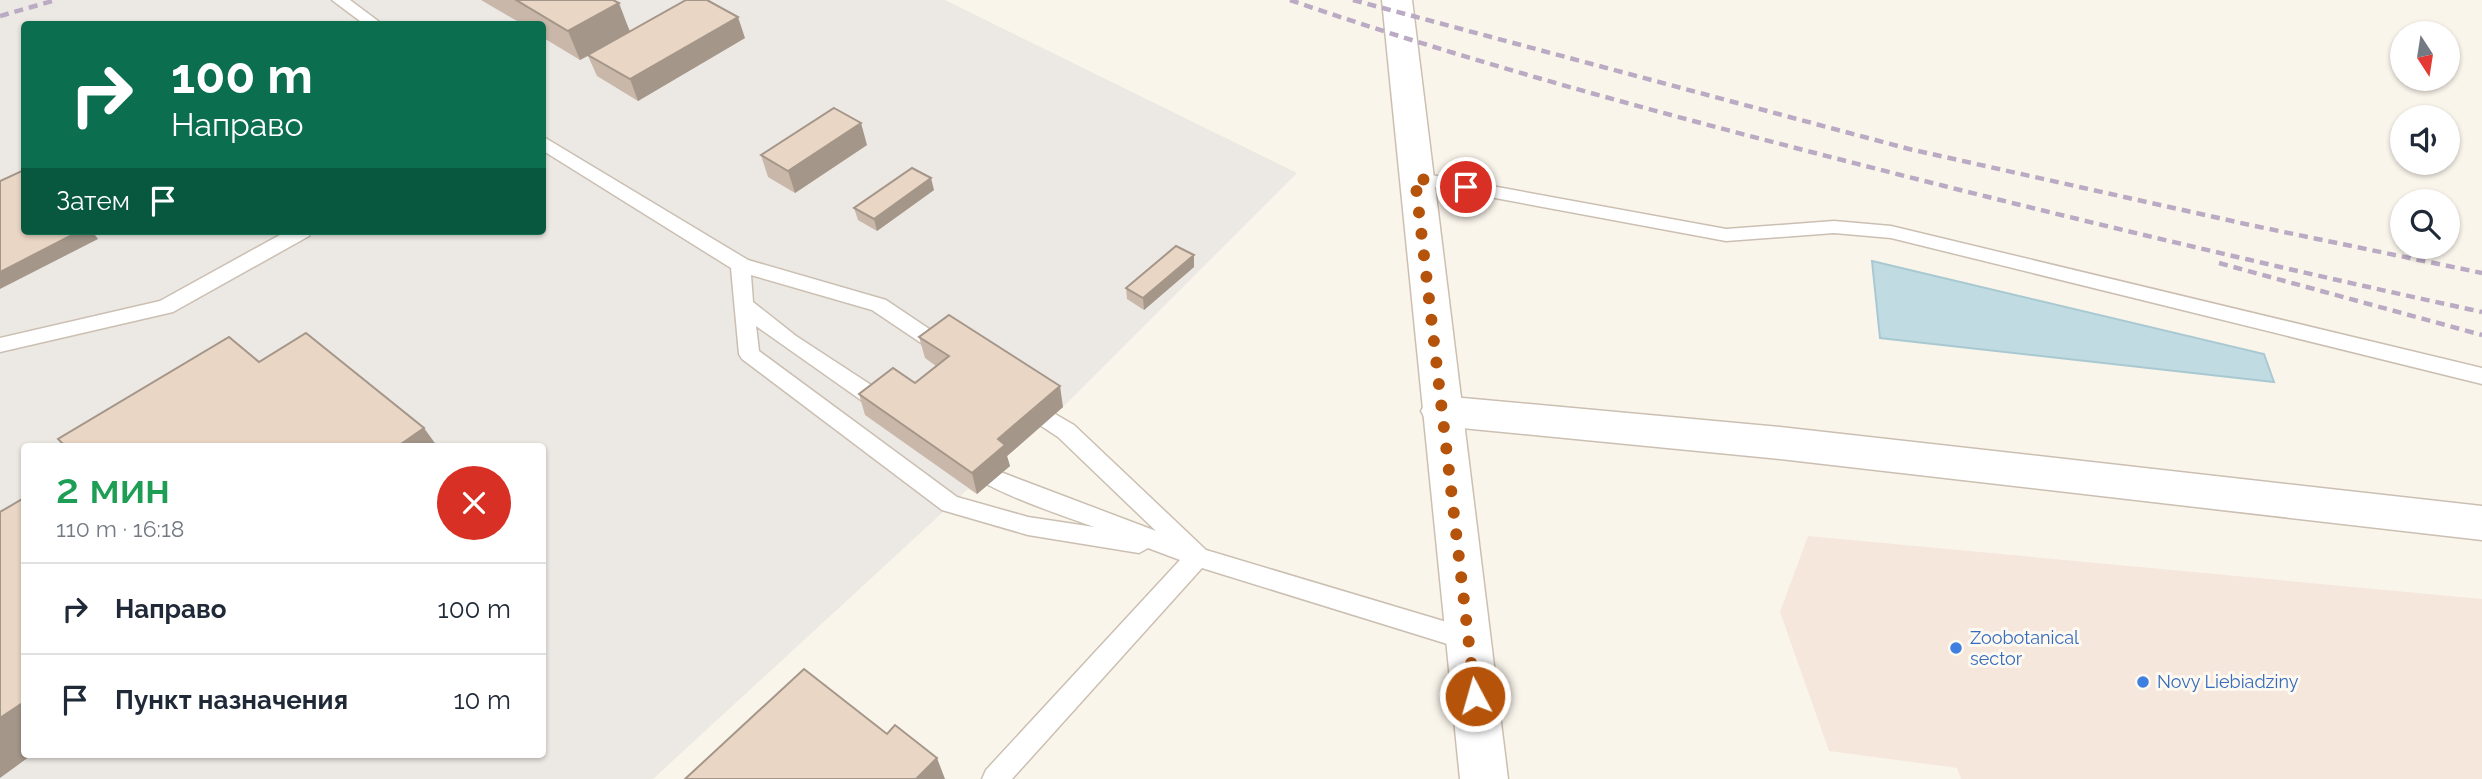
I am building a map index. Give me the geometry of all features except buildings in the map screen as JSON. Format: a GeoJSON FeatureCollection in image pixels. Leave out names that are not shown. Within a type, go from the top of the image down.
{"type":"FeatureCollection","features":[{"type":"Feature","properties":{"kind":"street"},"geometry":{"type":"LineString","coordinates":[[1396,0],[1484,779]]}},
{"type":"Feature","properties":{"kind":"street"},"geometry":{"type":"LineString","coordinates":[[1441,411],[1780,443],[2482,523]]}},
{"type":"Feature","properties":{"kind":"lane"},"geometry":{"type":"LineString","coordinates":[[340,0],[370,21]]}},
{"type":"Feature","properties":{"kind":"lane"},"geometry":{"type":"LineString","coordinates":[[546,144],[741,265],[879,305],[962,361]]}},
{"type":"Feature","properties":{"kind":"lane"},"geometry":{"type":"LineString","coordinates":[[1415,178],[1726,235],[1834,227],[1891,232],[2482,376]]}},
{"type":"Feature","properties":{"kind":"lane"},"geometry":{"type":"LineString","coordinates":[[0,345],[166,307],[295,235]]}},
{"type":"Feature","properties":{"kind":"lane"},"geometry":{"type":"LineString","coordinates":[[741,265],[749,354],[950,504],[1028,526],[1189,553]]}},
{"type":"Feature","properties":{"kind":"lane"},"geometry":{"type":"LineString","coordinates":[[743,305],[789,341],[904,418]]}},
{"type":"Feature","properties":{"kind":"lane"},"geometry":{"type":"LineString","coordinates":[[1005,391],[1066,431],[1189,553]]}},
{"type":"Feature","properties":{"kind":"lane"},"geometry":{"type":"LineString","coordinates":[[950,449],[995,479],[1189,553],[1469,640]]}},
{"type":"Feature","properties":{"kind":"lane"},"geometry":{"type":"LineString","coordinates":[[995,779],[1189,553]]}},
{"type":"Feature","properties":{"kind":"shaded area"},"geometry":{"type":"Polygon","coordinates":[[[0,0],[945,0],[1297,173],[1063,407],[1003,460],[1010,466],[977,494],[968,489],[653,779],[0,779],[0,0]]]}},
{"type":"Feature","properties":{"kind":"shaded area","name":"Novy Liebiadziny"},"geometry":{"type":"Polygon","coordinates":[[[1808,536],[2482,599],[2482,779],[1961,779],[1957,768],[1829,751],[1780,612],[1808,536]]]}},
{"type":"Feature","properties":{"kind":"water"},"geometry":{"type":"Polygon","coordinates":[[[1872,261],[2264,354],[2274,382],[1880,338],[1872,261]]]}},
{"type":"Feature","properties":{"kind":"railway"},"geometry":{"type":"LineString","coordinates":[[0,16],[56,0]]}},
{"type":"Feature","properties":{"kind":"railway"},"geometry":{"type":"LineString","coordinates":[[1290,0],[1487,63],[1752,137],[2150,236],[2482,312]]}},
{"type":"Feature","properties":{"kind":"railway"},"geometry":{"type":"LineString","coordinates":[[1353,0],[1909,149],[2250,225],[2482,273]]}},
{"type":"Feature","properties":{"kind":"railway"},"geometry":{"type":"LineString","coordinates":[[2219,263],[2482,335]]}},
{"type":"Feature","properties":{"kind":"place","name":"Zoobotanical sector"},"geometry":{"type":"Point","coordinates":[1956,648]}},
{"type":"Feature","properties":{"kind":"place","name":"Novy Liebiadziny"},"geometry":{"type":"Point","coordinates":[2143,682]}},
{"type":"Feature","properties":{"kind":"route"},"geometry":{"type":"LineString","coordinates":[[1466,187],[1415,178],[1475,696]]}}]}
